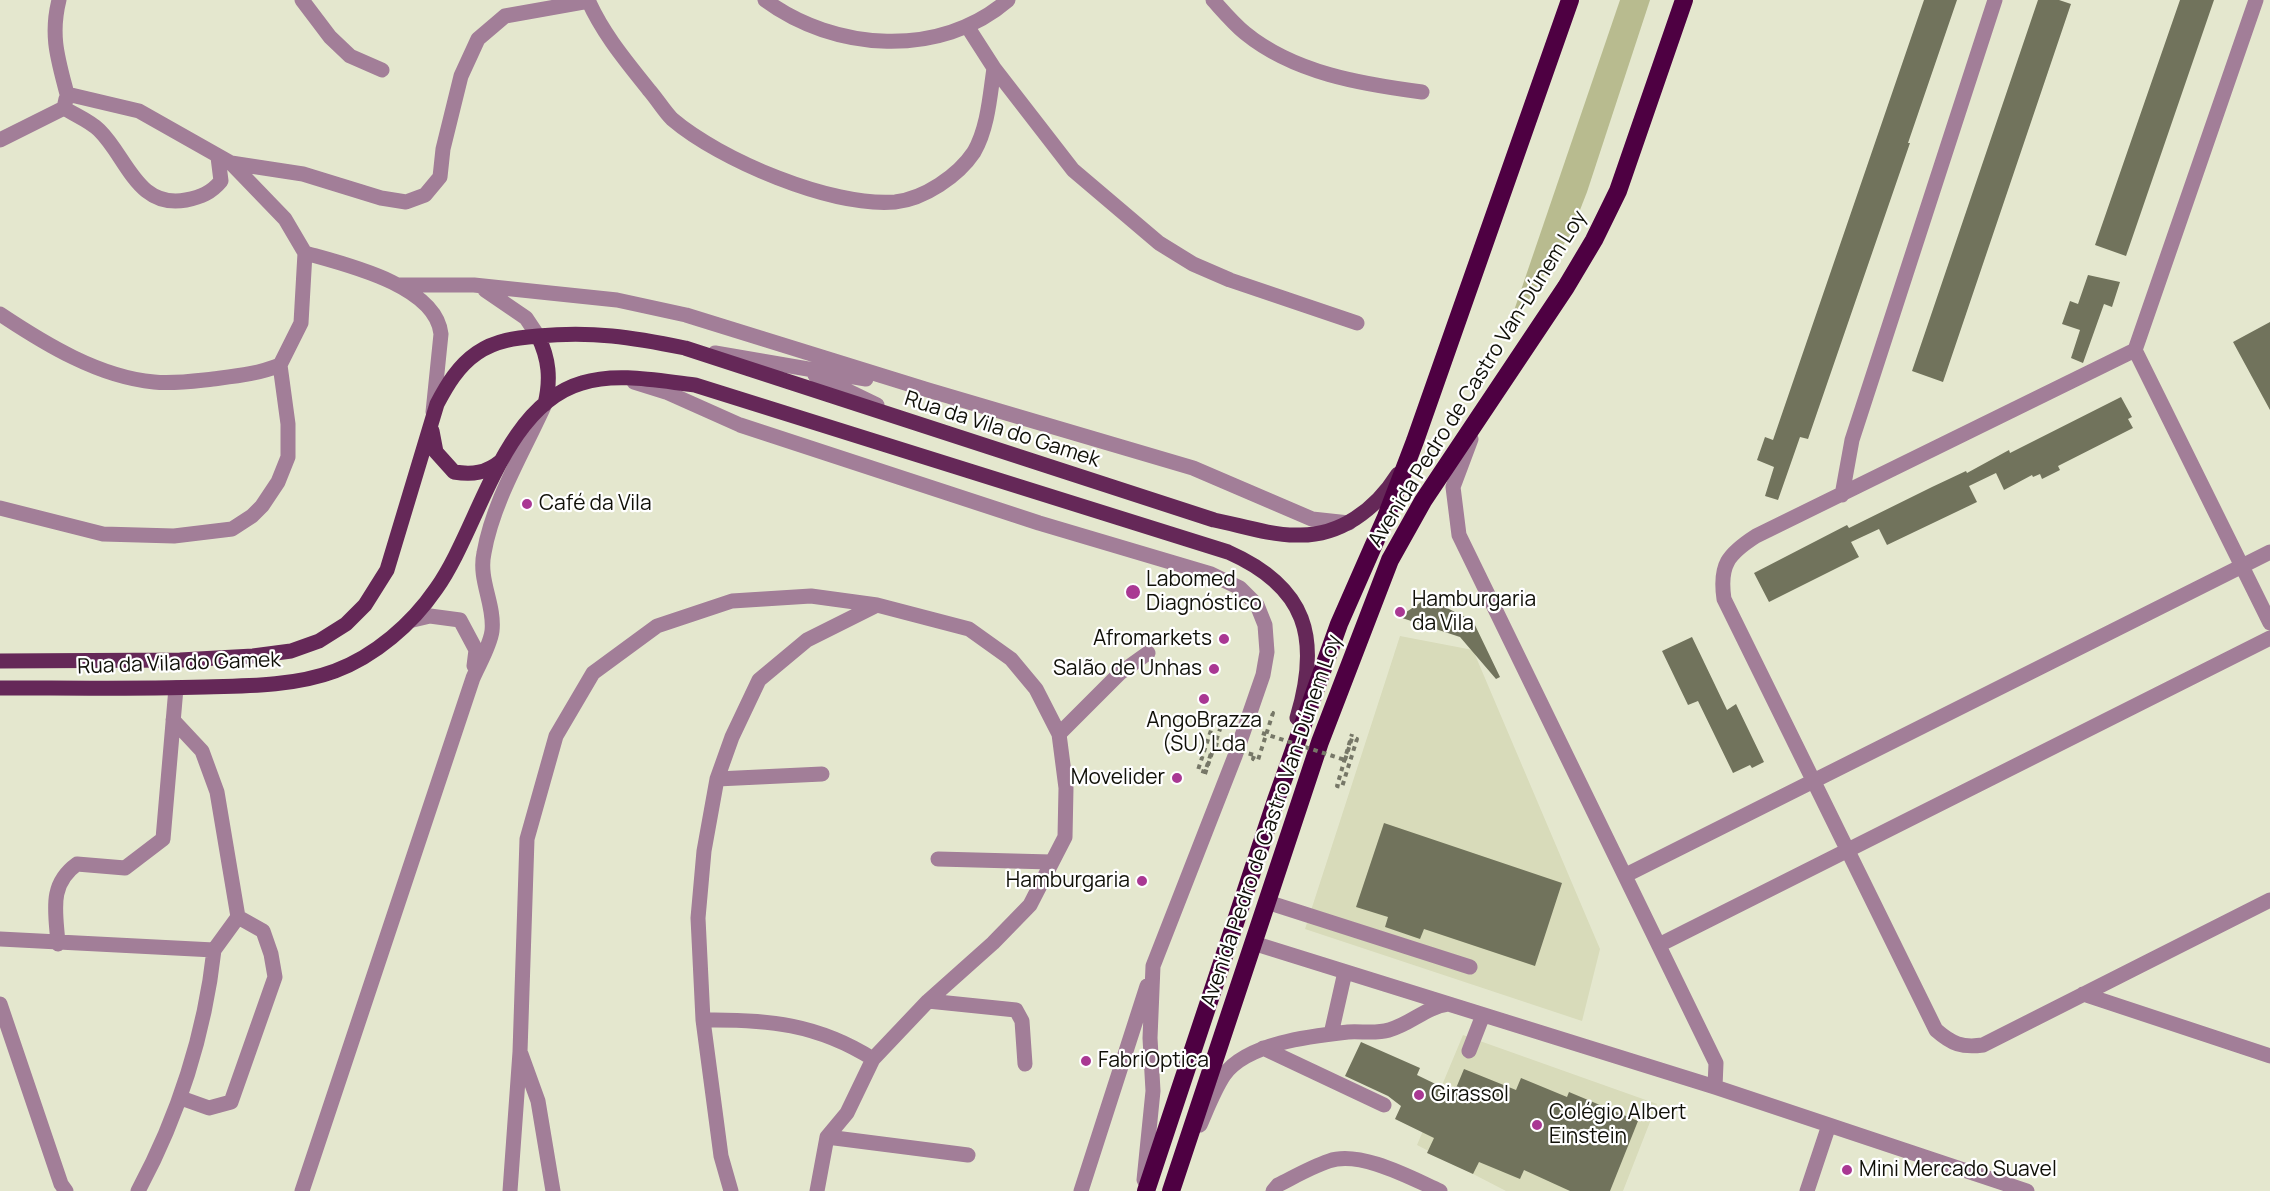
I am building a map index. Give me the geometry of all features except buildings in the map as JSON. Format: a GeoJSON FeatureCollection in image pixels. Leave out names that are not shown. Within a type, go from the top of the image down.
{"type":"FeatureCollection","features":[{"type":"Feature","properties":{"kind":"highway","name":"Avenida Pedro de Castro Van-Dúnem Loy"},"geometry":{"type":"LineString","coordinates":[[1144,1191],[1276,800],[1294,753],[1296,734],[1415,441],[1570,0]]}},
{"type":"Feature","properties":{"kind":"highway","name":"Avenida Pedro de Castro Van-Dúnem Loy"},"geometry":{"type":"LineString","coordinates":[[1171,1191],[1320,742],[1390,560],[1423,501],[1566,287],[1614,201],[1684,0]]}},
{"type":"Feature","properties":{"kind":"main road","name":"Rua da Vila do Gamek"},"geometry":{"type":"LineString","coordinates":[[0,661],[170,660],[253,656],[291,651],[319,641],[346,624],[364,605],[387,570],[431,425],[447,385],[474,354],[491,344],[510,339],[602,333],[685,348],[1214,520],[1296,535],[1317,533],[1349,523],[1379,500],[1393,483],[1415,441]]}},
{"type":"Feature","properties":{"kind":"main road"},"geometry":{"type":"LineString","coordinates":[[538,336],[549,368],[545,404]]}},
{"type":"Feature","properties":{"kind":"main road","name":"Rua da Vila do Gamek"},"geometry":{"type":"LineString","coordinates":[[0,688],[176,688],[292,681],[335,670],[369,652],[413,620],[437,588],[458,552],[472,517],[501,461],[522,430],[545,404],[561,392],[581,383],[603,378],[695,385],[1228,552],[1253,563],[1281,584],[1291,597],[1308,638],[1308,662],[1296,734],[1276,800]]}},
{"type":"Feature","properties":{"kind":"main road"},"geometry":{"type":"LineString","coordinates":[[431,425],[436,452],[454,472],[479,473],[501,461]]}},
{"type":"Feature","properties":{"kind":"street"},"geometry":{"type":"LineString","coordinates":[[59,0],[53,25],[66,101],[99,130],[137,183],[155,197],[174,202],[199,198],[214,190],[221,181],[225,160]]}},
{"type":"Feature","properties":{"kind":"street"},"geometry":{"type":"LineString","coordinates":[[302,0],[330,38],[350,56],[382,70]]}},
{"type":"Feature","properties":{"kind":"street"},"geometry":{"type":"LineString","coordinates":[[765,0],[782,13],[819,31],[865,41],[910,41],[967,26],[1008,0]]}},
{"type":"Feature","properties":{"kind":"street"},"geometry":{"type":"LineString","coordinates":[[1212,0],[1245,33],[1277,53],[1311,68],[1367,85],[1422,92]]}},
{"type":"Feature","properties":{"kind":"street"},"geometry":{"type":"LineString","coordinates":[[1842,495],[1852,440],[1995,0]]}},
{"type":"Feature","properties":{"kind":"street"},"geometry":{"type":"LineString","coordinates":[[2256,0],[2135,350],[1756,536],[1738,548],[1725,563],[1721,582],[1724,599],[1936,1030],[1949,1041],[1965,1048],[1983,1045],[2270,900]]}},
{"type":"Feature","properties":{"kind":"street"},"geometry":{"type":"LineString","coordinates":[[225,160],[303,174],[381,198],[406,202],[425,195],[440,177],[443,149],[461,76],[478,39],[505,16],[589,1],[613,46],[672,118],[724,153],[770,174],[835,196],[867,201],[897,202],[924,193],[956,173],[974,151],[990,102],[994,68]]}},
{"type":"Feature","properties":{"kind":"street"},"geometry":{"type":"LineString","coordinates":[[967,26],[994,68],[1073,170],[1159,243],[1193,264],[1230,280],[1357,323]]}},
{"type":"Feature","properties":{"kind":"street"},"geometry":{"type":"LineString","coordinates":[[0,140],[66,101],[139,111],[201,144],[225,160],[285,219],[305,253],[301,323],[280,365],[288,424],[288,457],[278,482],[262,506],[252,516],[232,529],[174,537],[104,534],[0,508]]}},
{"type":"Feature","properties":{"kind":"street"},"geometry":{"type":"LineString","coordinates":[[305,253],[356,268],[400,285],[434,313],[440,324],[431,425]]}},
{"type":"Feature","properties":{"kind":"street"},"geometry":{"type":"LineString","coordinates":[[400,285],[474,285],[617,300],[694,317],[928,390],[1193,468],[1312,519],[1349,523]]}},
{"type":"Feature","properties":{"kind":"street"},"geometry":{"type":"LineString","coordinates":[[474,285],[493,293],[512,306],[526,318],[538,336]]}},
{"type":"Feature","properties":{"kind":"street"},"geometry":{"type":"LineString","coordinates":[[0,314],[102,370],[153,382],[182,382],[256,374],[280,365]]}},
{"type":"Feature","properties":{"kind":"street"},"geometry":{"type":"LineString","coordinates":[[694,317],[915,423]]}},
{"type":"Feature","properties":{"kind":"street"},"geometry":{"type":"LineString","coordinates":[[685,348],[928,390]]}},
{"type":"Feature","properties":{"kind":"street"},"geometry":{"type":"LineString","coordinates":[[2135,350],[2270,623]]}},
{"type":"Feature","properties":{"kind":"street","name":"Rua da Vila do Gamek"},"geometry":{"type":"LineString","coordinates":[[625,379],[666,392],[740,425],[1039,523],[1211,574],[1240,588],[1257,605],[1265,625],[1268,652],[1259,686],[1237,750],[1153,966],[1150,1038],[1153,1091],[1144,1191]]}},
{"type":"Feature","properties":{"kind":"street"},"geometry":{"type":"LineString","coordinates":[[1492,398],[1467,448],[1453,487],[1459,535],[1716,1063],[1715,1087]]}},
{"type":"Feature","properties":{"kind":"street"},"geometry":{"type":"LineString","coordinates":[[302,1191],[473,678],[492,632],[490,602],[483,581],[483,555],[507,486],[545,404]]}},
{"type":"Feature","properties":{"kind":"street"},"geometry":{"type":"LineString","coordinates":[[1626,875],[2270,552]]}},
{"type":"Feature","properties":{"kind":"street"},"geometry":{"type":"LineString","coordinates":[[510,1191],[520,1052],[527,839],[556,736],[594,673],[657,626],[732,600],[812,596],[877,604],[969,629],[1011,659],[1036,689],[1059,734],[1066,788],[1065,837],[1030,905],[993,943],[928,1001],[873,1059],[847,1113],[827,1137],[817,1191]]}},
{"type":"Feature","properties":{"kind":"street"},"geometry":{"type":"LineString","coordinates":[[731,1191],[721,1156],[703,1020],[698,918],[704,851],[717,779],[732,738],[759,680],[807,640],[877,604]]}},
{"type":"Feature","properties":{"kind":"street"},"geometry":{"type":"LineString","coordinates":[[413,620],[430,615],[460,620],[476,650],[473,678]]}},
{"type":"Feature","properties":{"kind":"street"},"geometry":{"type":"LineString","coordinates":[[1659,945],[2270,638]]}},
{"type":"Feature","properties":{"kind":"street"},"geometry":{"type":"LineString","coordinates":[[1059,734],[1120,673],[1148,653]]}},
{"type":"Feature","properties":{"kind":"street"},"geometry":{"type":"LineString","coordinates":[[58,944],[56,888],[63,874],[77,864],[125,868],[163,839],[176,688]]}},
{"type":"Feature","properties":{"kind":"street"},"geometry":{"type":"LineString","coordinates":[[138,1191],[181,1098],[210,988],[214,950],[238,916],[217,792],[202,751],[173,720]]}},
{"type":"Feature","properties":{"kind":"street"},"geometry":{"type":"LineString","coordinates":[[717,779],[822,774]]}},
{"type":"Feature","properties":{"kind":"street"},"geometry":{"type":"LineString","coordinates":[[938,859],[1051,862]]}},
{"type":"Feature","properties":{"kind":"street"},"geometry":{"type":"LineString","coordinates":[[1267,902],[1470,967]]}},
{"type":"Feature","properties":{"kind":"street"},"geometry":{"type":"LineString","coordinates":[[181,1098],[209,1108],[231,1101],[274,977],[271,954],[263,931],[238,916]]}},
{"type":"Feature","properties":{"kind":"street"},"geometry":{"type":"LineString","coordinates":[[0,939],[58,944],[214,950]]}},
{"type":"Feature","properties":{"kind":"street"},"geometry":{"type":"LineString","coordinates":[[1253,943],[1715,1087],[2019,1190]]}},
{"type":"Feature","properties":{"kind":"street"},"geometry":{"type":"LineString","coordinates":[[1081,1191],[1153,966]]}},
{"type":"Feature","properties":{"kind":"street"},"geometry":{"type":"LineString","coordinates":[[1331,1034],[1345,972]]}},
{"type":"Feature","properties":{"kind":"street"},"geometry":{"type":"LineString","coordinates":[[2083,994],[2270,1056]]}},
{"type":"Feature","properties":{"kind":"street"},"geometry":{"type":"LineString","coordinates":[[928,1001],[1016,1010],[1022,1021],[1025,1064]]}},
{"type":"Feature","properties":{"kind":"street"},"geometry":{"type":"LineString","coordinates":[[0,1004],[61,1184],[66,1191]]}},
{"type":"Feature","properties":{"kind":"street"},"geometry":{"type":"LineString","coordinates":[[1178,1171],[1224,1075],[1240,1059],[1263,1048],[1331,1034],[1387,1031],[1407,1024],[1436,1006],[1448,1004]]}},
{"type":"Feature","properties":{"kind":"street"},"geometry":{"type":"LineString","coordinates":[[1469,1051],[1483,1015]]}},
{"type":"Feature","properties":{"kind":"street"},"geometry":{"type":"LineString","coordinates":[[703,1020],[751,1019],[790,1023],[854,1047],[873,1059]]}},
{"type":"Feature","properties":{"kind":"street"},"geometry":{"type":"LineString","coordinates":[[1263,1048],[1384,1105]]}},
{"type":"Feature","properties":{"kind":"street"},"geometry":{"type":"LineString","coordinates":[[520,1052],[538,1101],[553,1191]]}},
{"type":"Feature","properties":{"kind":"street"},"geometry":{"type":"LineString","coordinates":[[1807,1191],[1829,1125]]}},
{"type":"Feature","properties":{"kind":"street"},"geometry":{"type":"LineString","coordinates":[[827,1137],[968,1155]]}},
{"type":"Feature","properties":{"kind":"street"},"geometry":{"type":"LineString","coordinates":[[1273,1191],[1278,1185],[1331,1160],[1362,1161],[1392,1168],[1440,1191]]}},
{"type":"Feature","properties":{"kind":"path"},"geometry":{"type":"LineString","coordinates":[[1264,734],[1273,712],[1268,711],[1258,760],[1253,759],[1269,706]]}},
{"type":"Feature","properties":{"kind":"path"},"geometry":{"type":"LineString","coordinates":[[1205,774],[1222,723],[1214,721],[1198,770],[1205,772],[1214,744],[1254,755]]}},
{"type":"Feature","properties":{"kind":"path"},"geometry":{"type":"LineString","coordinates":[[1264,734],[1345,760],[1352,738],[1357,740],[1342,787],[1337,786],[1352,734]]}},
{"type":"Feature","properties":{"kind":"shaded area"},"geometry":{"type":"Polygon","coordinates":[[[1620,0],[1650,0],[1587,192],[1571,233],[1505,337],[1620,0]]]}},
{"type":"Feature","properties":{"kind":"shaded area"},"geometry":{"type":"Polygon","coordinates":[[[1400,636],[1473,650],[1600,949],[1582,1021],[1305,929],[1400,636]]]}},
{"type":"Feature","properties":{"kind":"shaded area","name":"Colégio Albert Einstein"},"geometry":{"type":"Polygon","coordinates":[[[1463,1035],[1657,1104],[1623,1191],[1506,1191],[1417,1145],[1463,1035]]]}},
{"type":"Feature","properties":{"kind":"place","name":"Café da Vila"},"geometry":{"type":"Point","coordinates":[527,504]}},
{"type":"Feature","properties":{"kind":"place","name":"Labomed Diagnóstico"},"geometry":{"type":"Point","coordinates":[1133,592]}},
{"type":"Feature","properties":{"kind":"place","name":"Hamburgaria da Vila"},"geometry":{"type":"Point","coordinates":[1400,612]}},
{"type":"Feature","properties":{"kind":"place","name":"Afromarkets"},"geometry":{"type":"Point","coordinates":[1224,639]}},
{"type":"Feature","properties":{"kind":"place","name":"Salão de Unhas"},"geometry":{"type":"Point","coordinates":[1214,669]}},
{"type":"Feature","properties":{"kind":"place","name":"AngoBrazza (SU) Lda"},"geometry":{"type":"Point","coordinates":[1204,699]}},
{"type":"Feature","properties":{"kind":"place","name":"Movelider"},"geometry":{"type":"Point","coordinates":[1177,778]}},
{"type":"Feature","properties":{"kind":"place","name":"Hamburgaria"},"geometry":{"type":"Point","coordinates":[1142,881]}},
{"type":"Feature","properties":{"kind":"place","name":"FabriOptica"},"geometry":{"type":"Point","coordinates":[1086,1061]}},
{"type":"Feature","properties":{"kind":"place","name":"Girassol"},"geometry":{"type":"Point","coordinates":[1419,1095]}},
{"type":"Feature","properties":{"kind":"place","name":"Colégio Albert Einstein"},"geometry":{"type":"Point","coordinates":[1537,1125]}},
{"type":"Feature","properties":{"kind":"place","name":"Mini Mercado Suavel"},"geometry":{"type":"Point","coordinates":[1847,1170]}}]}
